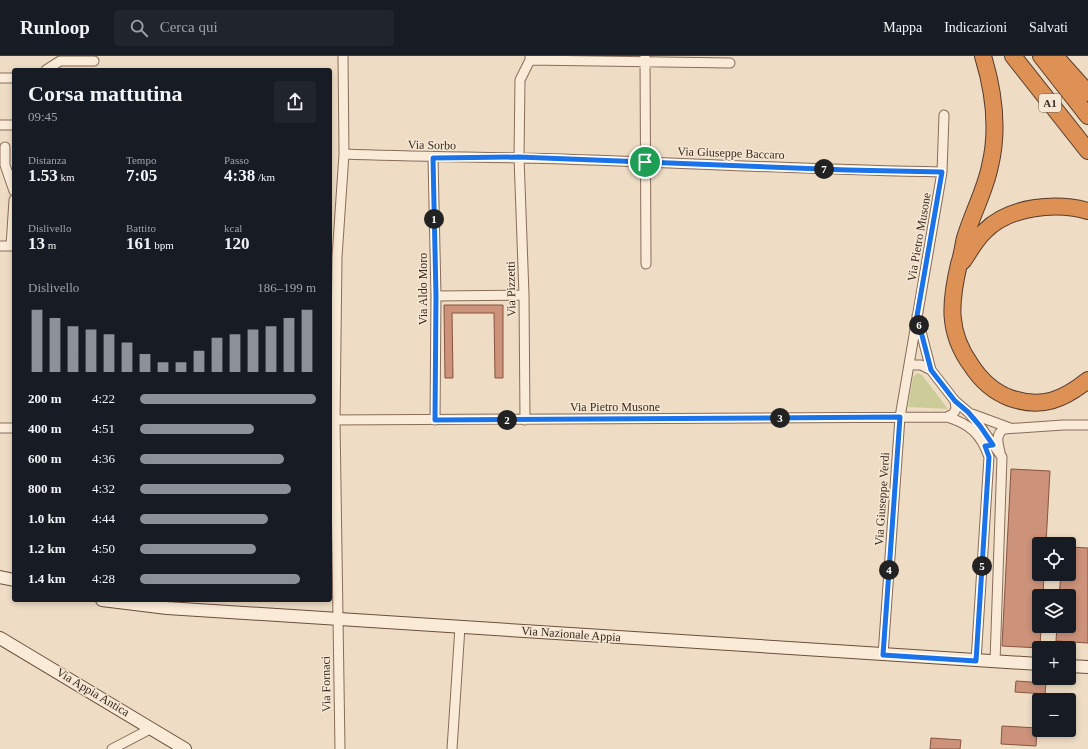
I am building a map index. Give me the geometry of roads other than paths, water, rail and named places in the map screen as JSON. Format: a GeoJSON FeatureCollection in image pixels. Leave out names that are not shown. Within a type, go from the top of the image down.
{"type":"FeatureCollection","features":[{"type":"Feature","properties":{"kind":"highway"},"geometry":{"type":"LineString","coordinates":[[983,56],[990,78],[995,110],[994,140],[990,166],[983,190],[965,238],[953,288],[951,306],[954,331],[966,359],[975,372],[986,383],[1006,396],[1032,403],[1057,400],[1069,394],[1088,380]]}},
{"type":"Feature","properties":{"kind":"highway","name":"A1"},"geometry":{"type":"LineString","coordinates":[[1013,56],[1088,151]]}},
{"type":"Feature","properties":{"kind":"highway","name":"A1"},"geometry":{"type":"LineString","coordinates":[[1041,56],[1088,116]]}},
{"type":"Feature","properties":{"kind":"highway"},"geometry":{"type":"LineString","coordinates":[[1055,56],[1088,93]]}},
{"type":"Feature","properties":{"kind":"highway"},"geometry":{"type":"LineString","coordinates":[[959,265],[985,230],[1019,211],[1039,207],[1057,206],[1078,208],[1088,211]]}},
{"type":"Feature","properties":{"kind":"main road"},"geometry":{"type":"LineString","coordinates":[[0,577],[12,580]]}},
{"type":"Feature","properties":{"kind":"main road","name":"Via Nazionale Appia"},"geometry":{"type":"LineString","coordinates":[[135,602],[460,627],[1032,664]]}},
{"type":"Feature","properties":{"kind":"main road","name":"Via Appia Antica"},"geometry":{"type":"LineString","coordinates":[[0,638],[152,728],[182,748]]}},
{"type":"Feature","properties":{"kind":"main road"},"geometry":{"type":"LineString","coordinates":[[1076,666],[1088,667]]}},
{"type":"Feature","properties":{"kind":"street","name":"Via Fornaci"},"geometry":{"type":"LineString","coordinates":[[340,749],[333,421],[337,257],[344,154],[343,56]]}},
{"type":"Feature","properties":{"kind":"street"},"geometry":{"type":"LineString","coordinates":[[706,63],[716,56]]}},
{"type":"Feature","properties":{"kind":"street"},"geometry":{"type":"LineString","coordinates":[[530,58],[645,59],[730,63]]}},
{"type":"Feature","properties":{"kind":"street","name":"Via Pizzetti"},"geometry":{"type":"LineString","coordinates":[[525,420],[524,295],[519,157],[520,80],[530,58]]}},
{"type":"Feature","properties":{"kind":"street"},"geometry":{"type":"LineString","coordinates":[[645,59],[646,264]]}},
{"type":"Feature","properties":{"kind":"street"},"geometry":{"type":"LineString","coordinates":[[49,68],[60,61],[94,62]]}},
{"type":"Feature","properties":{"kind":"street"},"geometry":{"type":"LineString","coordinates":[[0,78],[12,78]]}},
{"type":"Feature","properties":{"kind":"street","name":"Via Pietro Musone"},"geometry":{"type":"LineString","coordinates":[[900,417],[942,172],[944,115]]}},
{"type":"Feature","properties":{"kind":"street"},"geometry":{"type":"LineString","coordinates":[[0,125],[12,125]]}},
{"type":"Feature","properties":{"kind":"street"},"geometry":{"type":"LineString","coordinates":[[5,147],[5,165],[12,185]]}},
{"type":"Feature","properties":{"kind":"street","name":"Via Sorbo"},"geometry":{"type":"LineString","coordinates":[[344,154],[433,158],[519,157]]}},
{"type":"Feature","properties":{"kind":"street","name":"Via Giuseppe Baccaro"},"geometry":{"type":"LineString","coordinates":[[519,157],[847,170],[942,172]]}},
{"type":"Feature","properties":{"kind":"street","name":"Via Aldo Moro"},"geometry":{"type":"LineString","coordinates":[[433,158],[436,296],[435,420]]}},
{"type":"Feature","properties":{"kind":"street"},"geometry":{"type":"LineString","coordinates":[[0,246],[12,246]]}},
{"type":"Feature","properties":{"kind":"street"},"geometry":{"type":"LineString","coordinates":[[436,296],[524,295]]}},
{"type":"Feature","properties":{"kind":"street","name":"Via Pietro Musone"},"geometry":{"type":"LineString","coordinates":[[917,316],[931,370],[955,401],[968,412]]}},
{"type":"Feature","properties":{"kind":"street"},"geometry":{"type":"LineString","coordinates":[[909,365],[921,366],[931,370]]}},
{"type":"Feature","properties":{"kind":"street"},"geometry":{"type":"LineString","coordinates":[[947,417],[953,414],[956,409],[955,401]]}},
{"type":"Feature","properties":{"kind":"street"},"geometry":{"type":"LineString","coordinates":[[968,412],[1010,428]]}},
{"type":"Feature","properties":{"kind":"street"},"geometry":{"type":"LineString","coordinates":[[968,412],[1002,457],[995,662]]}},
{"type":"Feature","properties":{"kind":"street","name":"Via Giuseppe Verdi"},"geometry":{"type":"LineString","coordinates":[[883,655],[900,417]]}},
{"type":"Feature","properties":{"kind":"street"},"geometry":{"type":"LineString","coordinates":[[947,417],[960,421],[992,443]]}},
{"type":"Feature","properties":{"kind":"street","name":"Via Pietro Musone"},"geometry":{"type":"LineString","coordinates":[[333,421],[947,417]]}},
{"type":"Feature","properties":{"kind":"street"},"geometry":{"type":"LineString","coordinates":[[976,661],[989,457],[992,443],[1000,432],[1010,428],[1088,425]]}},
{"type":"Feature","properties":{"kind":"street"},"geometry":{"type":"LineString","coordinates":[[0,428],[12,428]]}},
{"type":"Feature","properties":{"kind":"street"},"geometry":{"type":"LineString","coordinates":[[452,749],[460,627]]}},
{"type":"Feature","properties":{"kind":"street"},"geometry":{"type":"LineString","coordinates":[[112,749],[152,728]]}}]}
